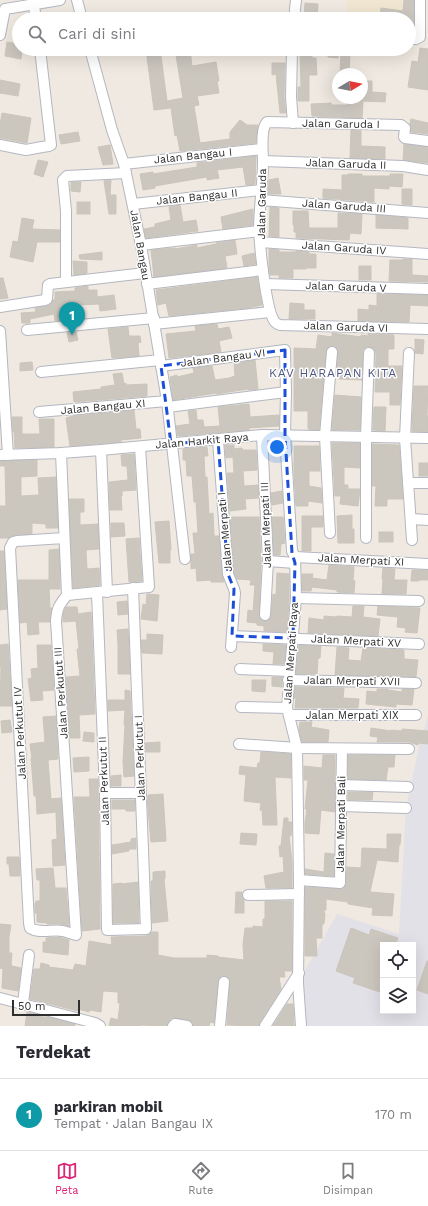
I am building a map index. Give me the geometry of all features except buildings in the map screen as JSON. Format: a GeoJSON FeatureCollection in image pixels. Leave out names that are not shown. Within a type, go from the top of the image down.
{"type":"FeatureCollection","features":[{"type":"Feature","properties":{"kind":"street"},"geometry":{"type":"LineString","coordinates":[[0,35],[5,4],[60,0]]}},
{"type":"Feature","properties":{"kind":"street"},"geometry":{"type":"LineString","coordinates":[[77,0],[80,12]]}},
{"type":"Feature","properties":{"kind":"street"},"geometry":{"type":"LineString","coordinates":[[295,12],[296,0]]}},
{"type":"Feature","properties":{"kind":"street"},"geometry":{"type":"LineString","coordinates":[[416,39],[420,37],[420,0]]}},
{"type":"Feature","properties":{"kind":"street"},"geometry":{"type":"LineString","coordinates":[[33,2],[35,12]]}},
{"type":"Feature","properties":{"kind":"street"},"geometry":{"type":"LineString","coordinates":[[0,145],[26,150],[51,145],[41,56]]}},
{"type":"Feature","properties":{"kind":"street","name":"Jalan Bangau"},"geometry":{"type":"LineString","coordinates":[[92,56],[125,168],[141,245],[167,404],[185,559]]}},
{"type":"Feature","properties":{"kind":"street","name":"Jalan Garuda I"},"geometry":{"type":"LineString","coordinates":[[292,56],[291,98],[293,118],[401,125],[404,128],[405,138],[428,141]]}},
{"type":"Feature","properties":{"kind":"street","name":"Jalan Garuda"},"geometry":{"type":"LineString","coordinates":[[270,312],[263,270],[259,231],[264,127],[267,122],[270,121],[293,118]]}},
{"type":"Feature","properties":{"kind":"street","name":"Jalan Bangau I"},"geometry":{"type":"LineString","coordinates":[[66,282],[66,211],[63,180],[67,176],[262,149]]}},
{"type":"Feature","properties":{"kind":"street","name":"Jalan Garuda II"},"geometry":{"type":"LineString","coordinates":[[263,161],[403,166],[428,170]]}},
{"type":"Feature","properties":{"kind":"street","name":"Jalan Bangau II"},"geometry":{"type":"LineString","coordinates":[[133,204],[261,195]]}},
{"type":"Feature","properties":{"kind":"street","name":"Jalan Garuda III"},"geometry":{"type":"LineString","coordinates":[[261,195],[428,213]]}},
{"type":"Feature","properties":{"kind":"street"},"geometry":{"type":"LineString","coordinates":[[141,245],[259,231]]}},
{"type":"Feature","properties":{"kind":"street","name":"Jalan Garuda IV"},"geometry":{"type":"LineString","coordinates":[[260,242],[428,254]]}},
{"type":"Feature","properties":{"kind":"street"},"geometry":{"type":"LineString","coordinates":[[147,284],[263,270]]}},
{"type":"Feature","properties":{"kind":"street"},"geometry":{"type":"LineString","coordinates":[[0,307],[46,300],[48,285],[145,273]]}},
{"type":"Feature","properties":{"kind":"street","name":"Jalan Garuda V"},"geometry":{"type":"LineString","coordinates":[[265,284],[428,289]]}},
{"type":"Feature","properties":{"kind":"street"},"geometry":{"type":"LineString","coordinates":[[27,330],[270,312]]}},
{"type":"Feature","properties":{"kind":"street","name":"Jalan Garuda VI"},"geometry":{"type":"LineString","coordinates":[[270,312],[274,321],[280,325],[428,329]]}},
{"type":"Feature","properties":{"kind":"street"},"geometry":{"type":"LineString","coordinates":[[0,331],[4,455]]}},
{"type":"Feature","properties":{"kind":"street","name":"Jalan Bangau VI"},"geometry":{"type":"LineString","coordinates":[[41,372],[161,363],[285,350]]}},
{"type":"Feature","properties":{"kind":"street","name":"Jalan Merpati Raya"},"geometry":{"type":"LineString","coordinates":[[285,350],[285,435],[292,552],[295,560],[296,598],[289,675],[288,711],[297,748],[299,977],[302,1026]]}},
{"type":"Feature","properties":{"kind":"street"},"geometry":{"type":"LineString","coordinates":[[330,533],[325,436],[332,352]]}},
{"type":"Feature","properties":{"kind":"street"},"geometry":{"type":"LineString","coordinates":[[366,538],[366,437],[369,353]]}},
{"type":"Feature","properties":{"kind":"street"},"geometry":{"type":"LineString","coordinates":[[409,353],[405,438],[412,540]]}},
{"type":"Feature","properties":{"kind":"street","name":"Jalan Bangau XI"},"geometry":{"type":"LineString","coordinates":[[39,412],[167,404],[286,392]]}},
{"type":"Feature","properties":{"kind":"street","name":"Jalan Harkit Raya"},"geometry":{"type":"LineString","coordinates":[[4,455],[61,453],[285,435],[428,438]]}},
{"type":"Feature","properties":{"kind":"street","name":"Jalan Merpati III"},"geometry":{"type":"LineString","coordinates":[[262,436],[268,561],[265,615]]}},
{"type":"Feature","properties":{"kind":"street","name":"Jalan Merpati I"},"geometry":{"type":"LineString","coordinates":[[218,440],[228,574],[234,589],[231,647]]}},
{"type":"Feature","properties":{"kind":"street"},"geometry":{"type":"LineString","coordinates":[[61,453],[67,596],[133,588],[148,588],[149,586],[140,447]]}},
{"type":"Feature","properties":{"kind":"street","name":"Jalan Perkutut II"},"geometry":{"type":"LineString","coordinates":[[101,450],[107,930],[146,929]]}},
{"type":"Feature","properties":{"kind":"street"},"geometry":{"type":"LineString","coordinates":[[408,483],[428,484]]}},
{"type":"Feature","properties":{"kind":"street"},"geometry":{"type":"LineString","coordinates":[[410,519],[428,520]]}},
{"type":"Feature","properties":{"kind":"street","name":"Jalan Perkutut IV"},"geometry":{"type":"LineString","coordinates":[[64,538],[17,541],[13,542],[10,548],[29,923],[30,928],[34,931],[64,931],[76,935]]}},
{"type":"Feature","properties":{"kind":"street","name":"Jalan Merpati XI"},"geometry":{"type":"LineString","coordinates":[[268,561],[295,560],[428,564]]}},
{"type":"Feature","properties":{"kind":"street","name":"Jalan Perkutut I"},"geometry":{"type":"LineString","coordinates":[[133,588],[146,929]]}},
{"type":"Feature","properties":{"kind":"street","name":"Jalan Perkutut III"},"geometry":{"type":"LineString","coordinates":[[67,596],[59,605],[56,621],[76,935]]}},
{"type":"Feature","properties":{"kind":"street"},"geometry":{"type":"LineString","coordinates":[[296,598],[419,601]]}},
{"type":"Feature","properties":{"kind":"street","name":"Jalan Merpati XV"},"geometry":{"type":"LineString","coordinates":[[232,636],[419,644]]}},
{"type":"Feature","properties":{"kind":"street","name":"Jalan Merpati XVII"},"geometry":{"type":"LineString","coordinates":[[240,669],[289,675],[416,683]]}},
{"type":"Feature","properties":{"kind":"street","name":"Jalan Merpati XIX"},"geometry":{"type":"LineString","coordinates":[[241,707],[288,711],[416,715]]}},
{"type":"Feature","properties":{"kind":"street"},"geometry":{"type":"LineString","coordinates":[[239,744],[297,748],[409,749]]}},
{"type":"Feature","properties":{"kind":"street","name":"Jalan Merpati Bali"},"geometry":{"type":"LineString","coordinates":[[299,880],[340,883],[342,749]]}},
{"type":"Feature","properties":{"kind":"street"},"geometry":{"type":"LineString","coordinates":[[341,785],[408,787]]}},
{"type":"Feature","properties":{"kind":"street"},"geometry":{"type":"LineString","coordinates":[[105,793],[141,793]]}},
{"type":"Feature","properties":{"kind":"street"},"geometry":{"type":"LineString","coordinates":[[341,806],[406,808]]}},
{"type":"Feature","properties":{"kind":"street"},"geometry":{"type":"LineString","coordinates":[[248,895],[299,894]]}},
{"type":"Feature","properties":{"kind":"street"},"geometry":{"type":"LineString","coordinates":[[23,1004],[29,955]]}},
{"type":"Feature","properties":{"kind":"street"},"geometry":{"type":"LineString","coordinates":[[265,1026],[299,977]]}},
{"type":"Feature","properties":{"kind":"street"},"geometry":{"type":"LineString","coordinates":[[220,1026],[224,982]]}},
{"type":"Feature","properties":{"kind":"street"},"geometry":{"type":"LineString","coordinates":[[0,998],[95,1023],[100,1026]]}},
{"type":"Feature","properties":{"kind":"street"},"geometry":{"type":"LineString","coordinates":[[173,1026],[175,1024],[187,1026]]}},
{"type":"Feature","properties":{"kind":"highlighted area"},"geometry":{"type":"Polygon","coordinates":[[[285,350],[285,435],[292,553],[295,563],[293,638],[232,636],[234,589],[228,574],[218,440],[171,444],[161,366],[285,350]]]}},
{"type":"Feature","properties":{"kind":"shaded area"},"geometry":{"type":"Polygon","coordinates":[[[347,0],[419,0],[417,38],[416,12],[347,12],[347,0]]]}},
{"type":"Feature","properties":{"kind":"shaded area"},"geometry":{"type":"Polygon","coordinates":[[[428,716],[428,1026],[301,1026],[298,983],[337,914],[399,934],[406,808],[419,747],[428,716]]]}},
{"type":"Feature","properties":{"kind":"place","name":"parkiran mobil"},"geometry":{"type":"Point","coordinates":[72,335]}},
{"type":"Feature","properties":{"kind":"district","name":"KAV HARAPAN KITA"},"geometry":{"type":"Point","coordinates":[333,373]}}]}
